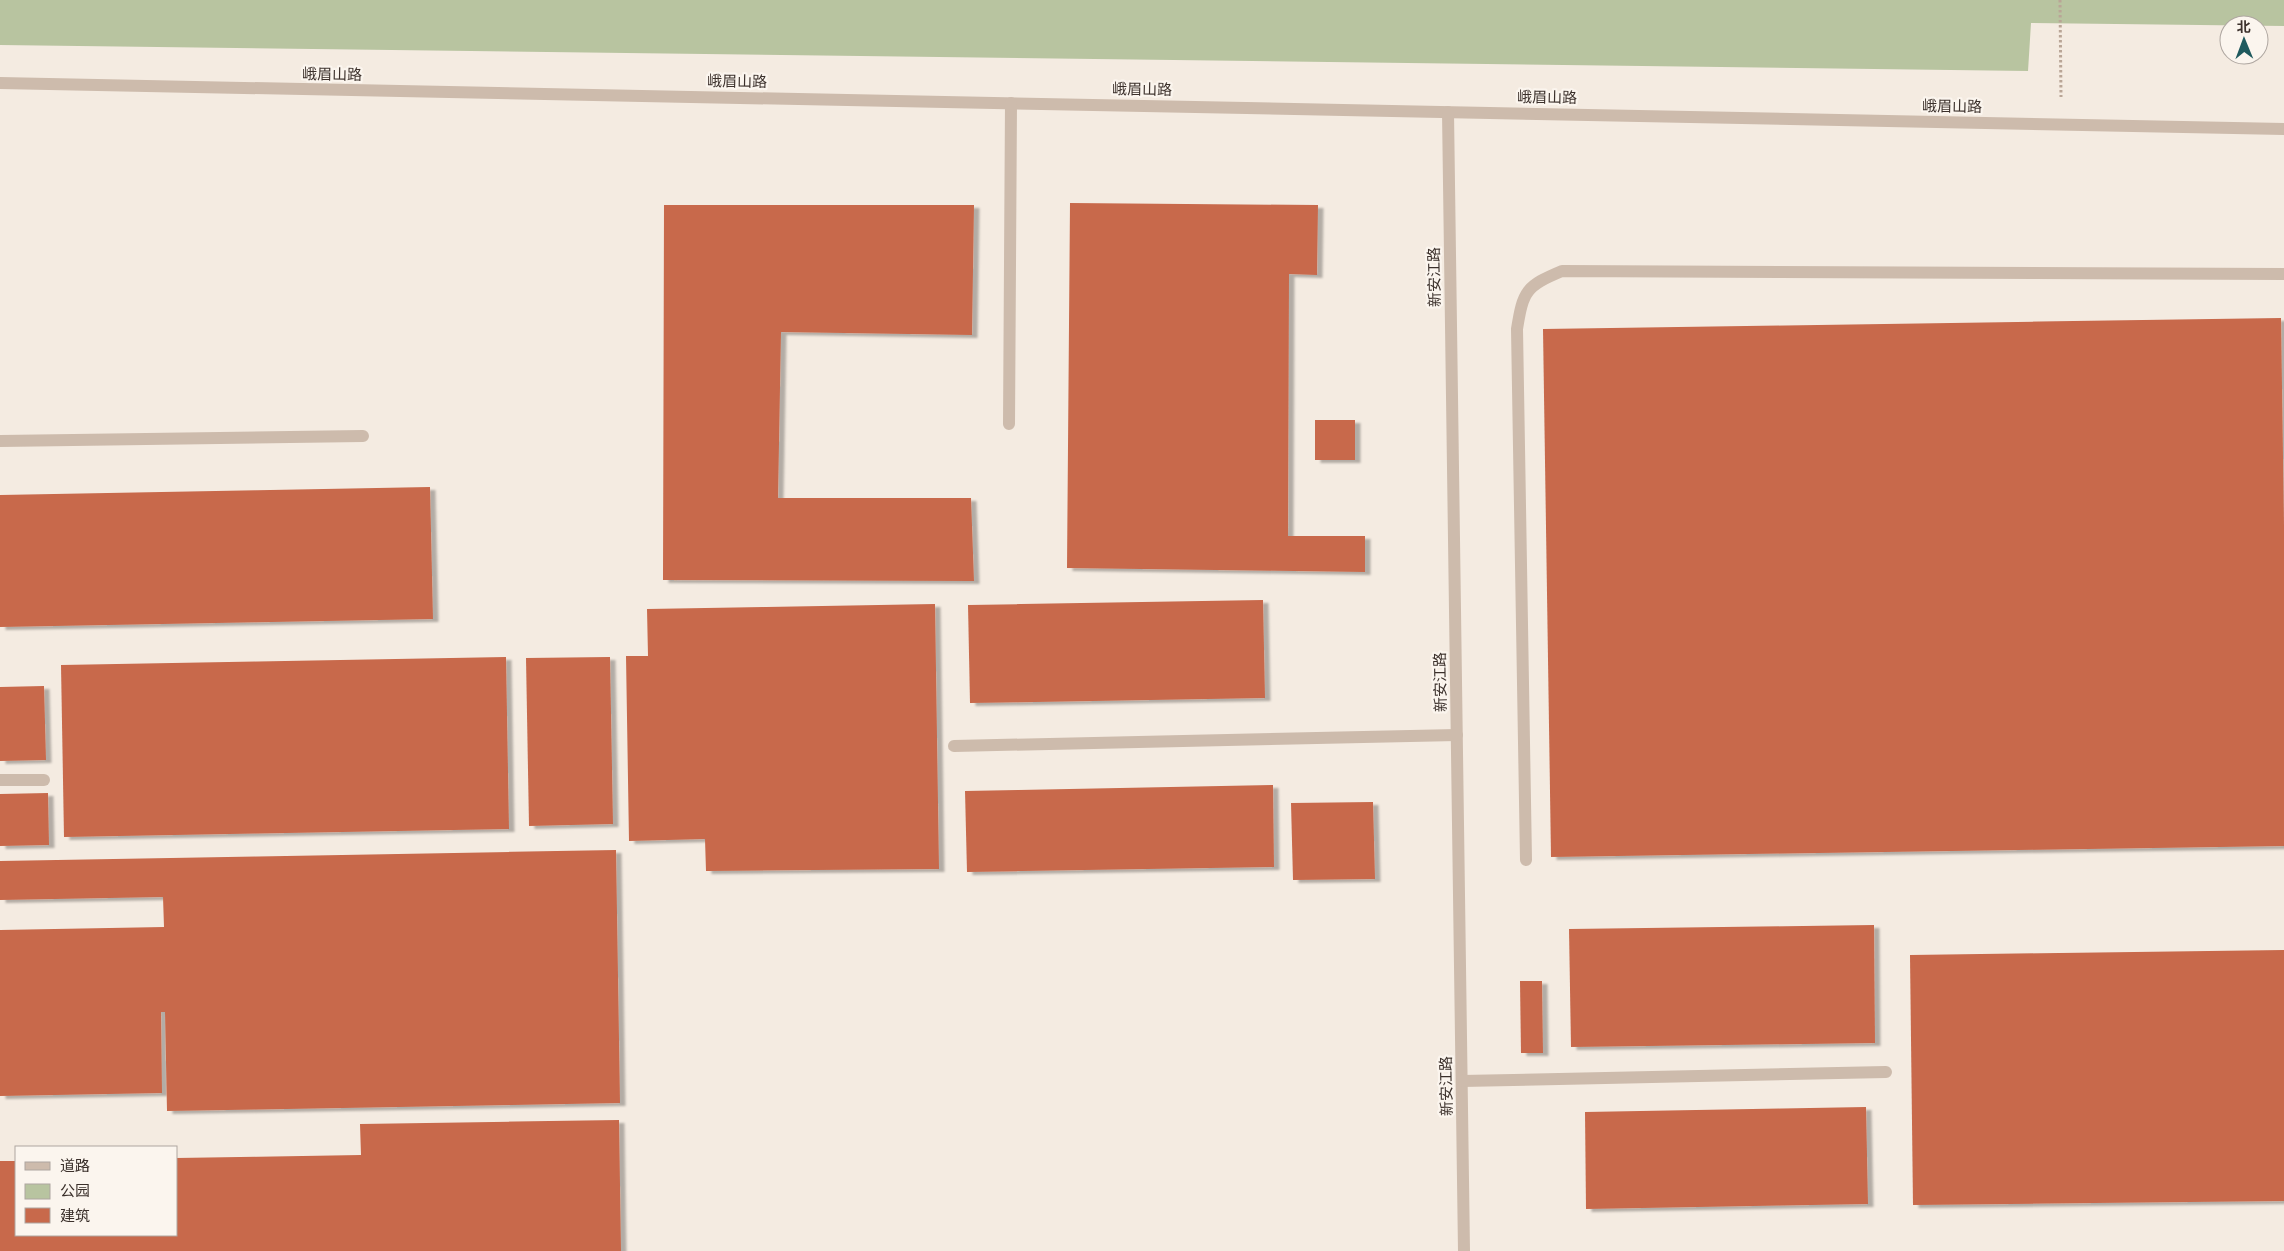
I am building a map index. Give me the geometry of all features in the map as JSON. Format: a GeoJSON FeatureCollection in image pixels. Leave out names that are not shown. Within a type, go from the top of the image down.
{"type":"FeatureCollection","features":[{"type":"Feature","properties":{"kind":"street","name":"峨眉山路"},"geometry":{"type":"LineString","coordinates":[[0,84],[2284,129]]}},
{"type":"Feature","properties":{"kind":"street"},"geometry":{"type":"LineString","coordinates":[[1009,424],[1011,103]]}},
{"type":"Feature","properties":{"kind":"street","name":"新安江路"},"geometry":{"type":"LineString","coordinates":[[1448,112],[1464,1251]]}},
{"type":"Feature","properties":{"kind":"street"},"geometry":{"type":"LineString","coordinates":[[1526,860],[1517,330],[1521,302],[1536,282],[1562,271],[2284,274]]}},
{"type":"Feature","properties":{"kind":"street"},"geometry":{"type":"LineString","coordinates":[[0,441],[363,436]]}},
{"type":"Feature","properties":{"kind":"street"},"geometry":{"type":"LineString","coordinates":[[954,746],[1457,735]]}},
{"type":"Feature","properties":{"kind":"street"},"geometry":{"type":"LineString","coordinates":[[0,780],[44,780]]}},
{"type":"Feature","properties":{"kind":"street"},"geometry":{"type":"LineString","coordinates":[[1462,1080],[1886,1072]]}},
{"type":"Feature","properties":{"kind":"path"},"geometry":{"type":"LineString","coordinates":[[2060,0],[2062,125]]}},
{"type":"Feature","properties":{"kind":"green space"},"geometry":{"type":"Polygon","coordinates":[[[0,0],[2284,0],[2284,26],[2269,26],[2269,15],[2219,15],[2219,25],[2031,23],[2028,71],[0,45],[0,0]]]}},
{"type":"Feature","properties":{"kind":"building"},"geometry":{"type":"Polygon","coordinates":[[[1070,203],[1318,205],[1317,275],[1289,274],[1288,536],[1365,536],[1365,572],[1067,568],[1070,203]]]}},
{"type":"Feature","properties":{"kind":"building"},"geometry":{"type":"Polygon","coordinates":[[[664,205],[974,205],[972,335],[781,332],[778,498],[971,498],[974,581],[663,580],[664,205]]]}},
{"type":"Feature","properties":{"kind":"building"},"geometry":{"type":"Polygon","coordinates":[[[2281,318],[2284,527],[2284,846],[1551,857],[1543,329],[2281,318]]]}},
{"type":"Feature","properties":{"kind":"building"},"geometry":{"type":"Polygon","coordinates":[[[1315,420],[1355,420],[1355,460],[1315,460],[1315,420]]]}},
{"type":"Feature","properties":{"kind":"building"},"geometry":{"type":"Polygon","coordinates":[[[430,487],[433,619],[0,627],[0,495],[430,487]]]}},
{"type":"Feature","properties":{"kind":"building"},"geometry":{"type":"Polygon","coordinates":[[[1263,600],[1265,698],[970,703],[968,605],[1263,600]]]}},
{"type":"Feature","properties":{"kind":"building"},"geometry":{"type":"Polygon","coordinates":[[[935,604],[939,869],[706,871],[705,839],[629,841],[626,656],[648,656],[647,609],[935,604]]]}},
{"type":"Feature","properties":{"kind":"building"},"geometry":{"type":"Polygon","coordinates":[[[506,657],[509,829],[64,837],[61,665],[506,657]]]}},
{"type":"Feature","properties":{"kind":"building"},"geometry":{"type":"Polygon","coordinates":[[[610,657],[613,824],[529,826],[526,658],[610,657]]]}},
{"type":"Feature","properties":{"kind":"building"},"geometry":{"type":"Polygon","coordinates":[[[44,686],[46,760],[0,761],[0,687],[44,686]]]}},
{"type":"Feature","properties":{"kind":"building"},"geometry":{"type":"Polygon","coordinates":[[[1273,785],[1274,867],[967,872],[965,791],[1273,785]]]}},
{"type":"Feature","properties":{"kind":"building"},"geometry":{"type":"Polygon","coordinates":[[[48,793],[49,845],[0,846],[0,794],[48,793]]]}},
{"type":"Feature","properties":{"kind":"building"},"geometry":{"type":"Polygon","coordinates":[[[1373,802],[1375,879],[1293,880],[1291,803],[1373,802]]]}},
{"type":"Feature","properties":{"kind":"building"},"geometry":{"type":"Polygon","coordinates":[[[616,850],[620,1103],[167,1111],[165,1012],[161,1012],[162,1093],[0,1096],[0,930],[164,927],[163,897],[0,900],[0,861],[616,850]]]}},
{"type":"Feature","properties":{"kind":"building"},"geometry":{"type":"Polygon","coordinates":[[[1874,925],[1875,1043],[1571,1047],[1569,929],[1874,925]]]}},
{"type":"Feature","properties":{"kind":"building"},"geometry":{"type":"Polygon","coordinates":[[[2284,950],[2284,1201],[1913,1205],[1910,955],[2284,950]]]}},
{"type":"Feature","properties":{"kind":"building"},"geometry":{"type":"Polygon","coordinates":[[[1520,981],[1542,981],[1543,1053],[1521,1053],[1520,981]]]}},
{"type":"Feature","properties":{"kind":"building"},"geometry":{"type":"Polygon","coordinates":[[[1866,1107],[1868,1204],[1586,1209],[1585,1112],[1866,1107]]]}},
{"type":"Feature","properties":{"kind":"building"},"geometry":{"type":"Polygon","coordinates":[[[619,1120],[621,1251],[0,1251],[0,1161],[15,1161],[15,1236],[178,1236],[178,1158],[361,1155],[360,1124],[619,1120]]]}}]}
